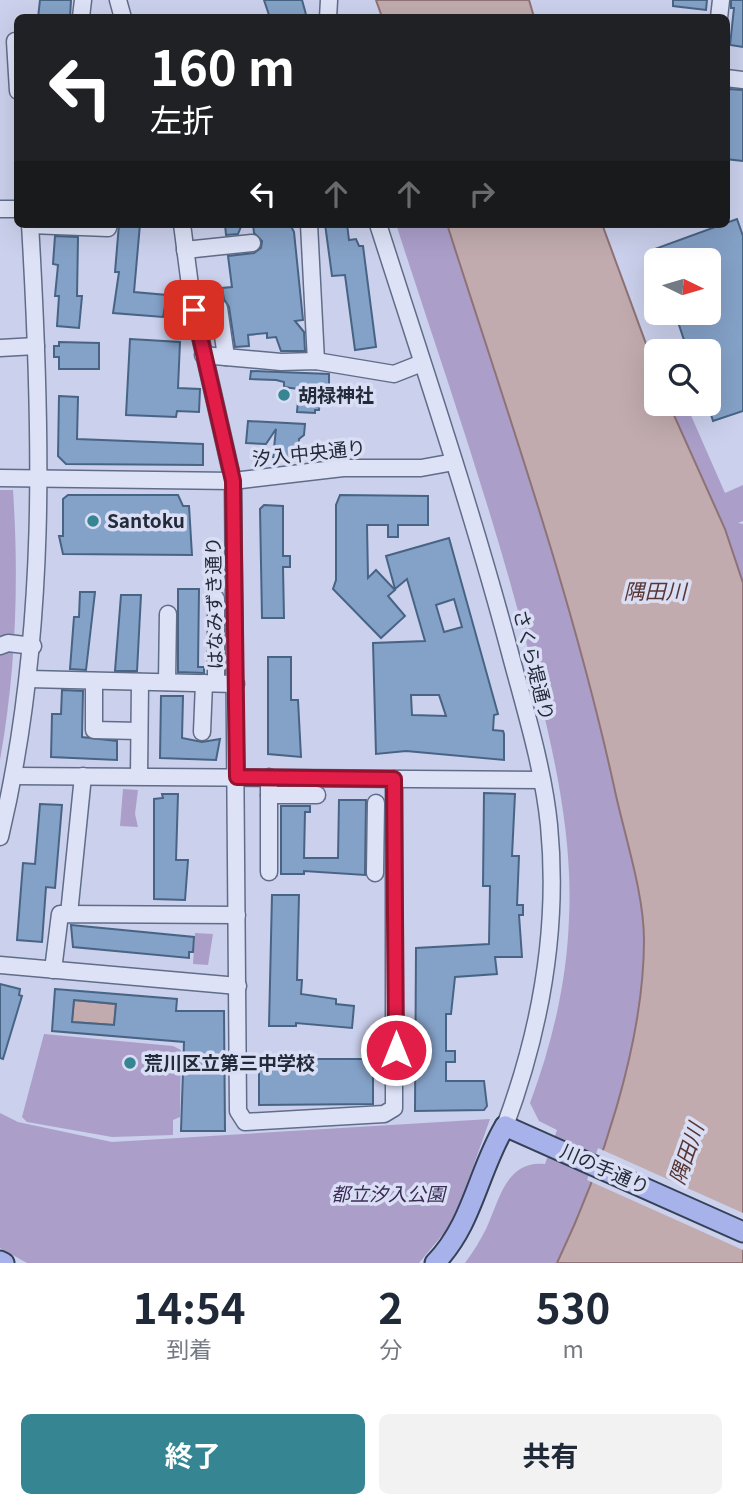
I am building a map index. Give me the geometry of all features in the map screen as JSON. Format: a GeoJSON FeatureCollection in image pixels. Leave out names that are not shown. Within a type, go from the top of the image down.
{"type":"FeatureCollection","features":[{"type":"Feature","properties":{"kind":"main road","name":"川の手通り"},"geometry":{"type":"LineString","coordinates":[[505,1126],[743,1232]]}},
{"type":"Feature","properties":{"kind":"main road"},"geometry":{"type":"LineString","coordinates":[[435,1263],[462,1227],[494,1145],[505,1126]]}},
{"type":"Feature","properties":{"kind":"main road"},"geometry":{"type":"LineString","coordinates":[[449,1263],[471,1232],[502,1148],[505,1126]]}},
{"type":"Feature","properties":{"kind":"street"},"geometry":{"type":"LineString","coordinates":[[11,49],[14,67]]}},
{"type":"Feature","properties":{"kind":"street"},"geometry":{"type":"LineString","coordinates":[[0,837],[15,776],[32,651],[37,479],[36,346],[30,228]]}},
{"type":"Feature","properties":{"kind":"street","name":"はなみずき通り"},"geometry":{"type":"LineString","coordinates":[[182,228],[194,310],[233,481],[239,1111],[243,1120],[264,1122],[384,1114],[391,1111],[396,1098],[394,844]]}},
{"type":"Feature","properties":{"kind":"street"},"geometry":{"type":"LineString","coordinates":[[309,228],[316,361]]}},
{"type":"Feature","properties":{"kind":"street","name":"さくら堤通り"},"geometry":{"type":"LineString","coordinates":[[379,228],[495,598],[541,780],[550,845],[549,947],[537,1025],[505,1126]]}},
{"type":"Feature","properties":{"kind":"street"},"geometry":{"type":"LineString","coordinates":[[185,250],[252,243]]}},
{"type":"Feature","properties":{"kind":"street"},"geometry":{"type":"LineString","coordinates":[[194,310],[219,308],[226,357]]}},
{"type":"Feature","properties":{"kind":"street"},"geometry":{"type":"LineString","coordinates":[[0,348],[36,346]]}},
{"type":"Feature","properties":{"kind":"street"},"geometry":{"type":"LineString","coordinates":[[203,355],[316,361],[394,374],[422,363]]}},
{"type":"Feature","properties":{"kind":"street","name":"汐入中央通り"},"geometry":{"type":"LineString","coordinates":[[0,478],[233,481],[343,468],[421,468],[454,462]]}},
{"type":"Feature","properties":{"kind":"street"},"geometry":{"type":"LineString","coordinates":[[202,732],[210,683],[216,599]]}},
{"type":"Feature","properties":{"kind":"street"},"geometry":{"type":"LineString","coordinates":[[167,682],[168,614]]}},
{"type":"Feature","properties":{"kind":"street"},"geometry":{"type":"LineString","coordinates":[[0,646],[8,643],[32,651]]}},
{"type":"Feature","properties":{"kind":"street"},"geometry":{"type":"LineString","coordinates":[[0,654],[32,651]]}},
{"type":"Feature","properties":{"kind":"street"},"geometry":{"type":"LineString","coordinates":[[29,679],[236,684]]}},
{"type":"Feature","properties":{"kind":"street"},"geometry":{"type":"LineString","coordinates":[[94,681],[93,730],[139,731]]}},
{"type":"Feature","properties":{"kind":"street"},"geometry":{"type":"LineString","coordinates":[[139,776],[140,682]]}},
{"type":"Feature","properties":{"kind":"street"},"geometry":{"type":"LineString","coordinates":[[15,776],[541,780]]}},
{"type":"Feature","properties":{"kind":"street"},"geometry":{"type":"LineString","coordinates":[[69,914],[83,776]]}},
{"type":"Feature","properties":{"kind":"street"},"geometry":{"type":"LineString","coordinates":[[269,777],[269,872]]}},
{"type":"Feature","properties":{"kind":"street"},"geometry":{"type":"LineString","coordinates":[[376,844],[394,844],[394,779]]}},
{"type":"Feature","properties":{"kind":"street"},"geometry":{"type":"LineString","coordinates":[[269,794],[317,795]]}},
{"type":"Feature","properties":{"kind":"street"},"geometry":{"type":"LineString","coordinates":[[375,873],[376,803]]}},
{"type":"Feature","properties":{"kind":"street"},"geometry":{"type":"LineString","coordinates":[[53,970],[60,914],[237,915]]}},
{"type":"Feature","properties":{"kind":"street"},"geometry":{"type":"LineString","coordinates":[[0,965],[238,986]]}},
{"type":"Feature","properties":{"kind":"green space"},"geometry":{"type":"Polygon","coordinates":[[[397,228],[448,228],[559,576],[598,719],[641,904],[644,940],[642,980],[628,1063],[604,1148],[557,1263],[465,1263],[484,1233],[505,1185],[521,1169],[545,1164],[557,1130],[539,1121],[530,1103],[545,1058],[562,989],[569,918],[568,856],[555,764],[504,560],[397,228]]]}},
{"type":"Feature","properties":{"kind":"green space"},"geometry":{"type":"Polygon","coordinates":[[[674,416],[691,416],[725,493],[743,485],[743,521],[738,523],[743,524],[743,583],[725,529],[674,416]]]}},
{"type":"Feature","properties":{"kind":"green space"},"geometry":{"type":"Polygon","coordinates":[[[0,490],[13,490],[16,558],[13,659],[0,760],[0,490]]]}},
{"type":"Feature","properties":{"kind":"green space"},"geometry":{"type":"Polygon","coordinates":[[[123,789],[138,790],[135,814],[138,827],[120,826],[123,789]]]}},
{"type":"Feature","properties":{"kind":"green space"},"geometry":{"type":"Polygon","coordinates":[[[195,933],[213,934],[208,965],[193,964],[195,933]]]}},
{"type":"Feature","properties":{"kind":"green space"},"geometry":{"type":"Polygon","coordinates":[[[44,1034],[173,1046],[181,1050],[180,1117],[173,1120],[173,1135],[112,1137],[27,1122],[22,1117],[44,1034]]]}},
{"type":"Feature","properties":{"kind":"green space","name":"都立汐入公園"},"geometry":{"type":"Polygon","coordinates":[[[0,1113],[18,1122],[112,1142],[490,1119],[454,1221],[419,1263],[27,1263],[0,1248],[0,1113]]]}},
{"type":"Feature","properties":{"kind":"water"},"geometry":{"type":"Polygon","coordinates":[[[376,0],[529,0],[533,14],[381,14],[376,0]]]}},
{"type":"Feature","properties":{"kind":"water","name":"隅田川"},"geometry":{"type":"Polygon","coordinates":[[[448,228],[603,228],[644,339],[644,416],[674,416],[725,529],[743,583],[743,1263],[557,1263],[589,1188],[617,1106],[637,1021],[644,940],[641,904],[633,866],[598,719],[559,576],[448,228]]]}},
{"type":"Feature","properties":{"kind":"water"},"geometry":{"type":"Polygon","coordinates":[[[74,1000],[116,1004],[114,1025],[72,1022],[74,1000]]]}},
{"type":"Feature","properties":{"kind":"pier"},"geometry":{"type":"Polygon","coordinates":[[[598,1148],[743,1213],[743,1250],[587,1180],[598,1148]]]}},
{"type":"Feature","properties":{"kind":"building"},"geometry":{"type":"Polygon","coordinates":[[[40,0],[71,0],[70,14],[38,14],[40,0]]]}},
{"type":"Feature","properties":{"kind":"building"},"geometry":{"type":"Polygon","coordinates":[[[264,0],[302,0],[306,14],[269,14],[264,0]]]}},
{"type":"Feature","properties":{"kind":"building"},"geometry":{"type":"Polygon","coordinates":[[[673,0],[707,0],[706,10],[673,6],[673,0]]]}},
{"type":"Feature","properties":{"kind":"building"},"geometry":{"type":"Polygon","coordinates":[[[731,0],[743,0],[743,47],[730,45],[734,8],[731,8],[731,0]]]}},
{"type":"Feature","properties":{"kind":"building"},"geometry":{"type":"Polygon","coordinates":[[[730,89],[743,90],[743,161],[730,159],[730,89]]]}},
{"type":"Feature","properties":{"kind":"building"},"geometry":{"type":"Polygon","coordinates":[[[737,219],[743,236],[743,411],[713,421],[711,416],[721,416],[721,339],[684,339],[679,326],[721,326],[721,248],[657,248],[712,228],[730,228],[730,222],[737,219]]]}},
{"type":"Feature","properties":{"kind":"building"},"geometry":{"type":"Polygon","coordinates":[[[119,228],[140,228],[134,292],[167,295],[163,317],[113,313],[119,272],[115,272],[119,228]]]}},
{"type":"Feature","properties":{"kind":"building"},"geometry":{"type":"Polygon","coordinates":[[[225,228],[240,228],[238,234],[226,235],[225,228]]]}},
{"type":"Feature","properties":{"kind":"building"},"geometry":{"type":"Polygon","coordinates":[[[253,228],[292,228],[294,232],[303,320],[295,321],[304,332],[305,351],[281,351],[276,337],[267,338],[267,333],[248,335],[249,346],[235,347],[229,307],[222,288],[232,287],[228,256],[254,253],[261,248],[262,241],[254,233],[253,228]]]}},
{"type":"Feature","properties":{"kind":"building"},"geometry":{"type":"Polygon","coordinates":[[[326,228],[348,228],[349,240],[356,239],[359,246],[363,246],[376,347],[355,350],[345,275],[332,276],[326,228]]]}},
{"type":"Feature","properties":{"kind":"building"},"geometry":{"type":"Polygon","coordinates":[[[55,236],[78,237],[77,296],[82,296],[79,328],[57,326],[59,296],[55,296],[58,265],[53,264],[55,236]]]}},
{"type":"Feature","properties":{"kind":"building"},"geometry":{"type":"Polygon","coordinates":[[[130,339],[180,342],[178,388],[200,389],[199,412],[177,411],[176,417],[126,415],[130,339]]]}},
{"type":"Feature","properties":{"kind":"building"},"geometry":{"type":"Polygon","coordinates":[[[59,342],[99,343],[99,369],[59,369],[59,357],[54,357],[54,346],[59,346],[59,342]]]}},
{"type":"Feature","properties":{"kind":"building"},"geometry":{"type":"Polygon","coordinates":[[[251,371],[329,374],[329,385],[321,384],[319,410],[315,410],[315,413],[297,412],[299,389],[284,387],[284,382],[276,380],[250,379],[251,371]]]}},
{"type":"Feature","properties":{"kind":"building"},"geometry":{"type":"Polygon","coordinates":[[[59,396],[78,397],[77,439],[203,444],[203,465],[66,464],[58,456],[59,396]]]}},
{"type":"Feature","properties":{"kind":"building"},"geometry":{"type":"Polygon","coordinates":[[[248,421],[305,424],[304,435],[299,439],[298,459],[273,457],[276,429],[266,444],[246,443],[248,421]]]}},
{"type":"Feature","properties":{"kind":"building"},"geometry":{"type":"Polygon","coordinates":[[[68,495],[178,495],[183,506],[189,506],[192,555],[63,554],[59,536],[63,536],[63,499],[68,495]]]}},
{"type":"Feature","properties":{"kind":"building"},"geometry":{"type":"Polygon","coordinates":[[[340,495],[428,496],[428,525],[398,525],[398,537],[388,537],[388,525],[367,525],[368,578],[376,570],[395,590],[388,596],[405,616],[381,638],[333,589],[336,580],[336,505],[340,495]]]}},
{"type":"Feature","properties":{"kind":"building"},"geometry":{"type":"Polygon","coordinates":[[[264,505],[283,506],[283,556],[290,556],[290,567],[283,567],[284,618],[262,618],[260,509],[264,505]]]}},
{"type":"Feature","properties":{"kind":"building"},"geometry":{"type":"Polygon","coordinates":[[[449,538],[498,714],[494,715],[493,730],[503,731],[504,734],[504,760],[406,751],[376,754],[373,643],[425,641],[407,579],[395,589],[386,556],[449,538]],[[454,599],[436,605],[444,632],[462,627],[454,599]],[[411,695],[412,715],[446,716],[439,695],[411,695]]]}},
{"type":"Feature","properties":{"kind":"building"},"geometry":{"type":"Polygon","coordinates":[[[178,589],[199,589],[198,667],[204,667],[204,673],[178,672],[178,589]]]}},
{"type":"Feature","properties":{"kind":"building"},"geometry":{"type":"Polygon","coordinates":[[[80,592],[95,592],[86,670],[70,669],[74,617],[79,617],[80,592]]]}},
{"type":"Feature","properties":{"kind":"building"},"geometry":{"type":"Polygon","coordinates":[[[121,595],[141,595],[137,671],[115,671],[121,595]]]}},
{"type":"Feature","properties":{"kind":"building"},"geometry":{"type":"Polygon","coordinates":[[[268,657],[291,657],[291,700],[298,700],[301,757],[268,754],[268,657]]]}},
{"type":"Feature","properties":{"kind":"building"},"geometry":{"type":"Polygon","coordinates":[[[62,690],[83,691],[82,737],[117,741],[117,760],[51,757],[52,714],[61,714],[62,690]]]}},
{"type":"Feature","properties":{"kind":"building"},"geometry":{"type":"Polygon","coordinates":[[[161,696],[183,696],[182,738],[202,742],[220,739],[216,760],[160,758],[161,696]]]}},
{"type":"Feature","properties":{"kind":"building"},"geometry":{"type":"Polygon","coordinates":[[[484,793],[515,794],[512,856],[519,856],[517,905],[523,905],[523,915],[519,915],[522,957],[495,957],[497,974],[455,977],[451,1014],[446,1014],[446,1051],[455,1051],[455,1062],[446,1062],[446,1081],[484,1081],[487,1106],[484,1110],[415,1111],[416,948],[489,944],[490,886],[483,886],[484,793]]]}},
{"type":"Feature","properties":{"kind":"building"},"geometry":{"type":"Polygon","coordinates":[[[162,794],[178,794],[176,860],[188,860],[185,900],[154,899],[154,799],[163,798],[162,794]]]}},
{"type":"Feature","properties":{"kind":"building"},"geometry":{"type":"Polygon","coordinates":[[[339,800],[366,800],[365,875],[304,871],[304,874],[281,874],[281,806],[310,806],[310,812],[305,812],[304,858],[338,858],[339,800]]]}},
{"type":"Feature","properties":{"kind":"building"},"geometry":{"type":"Polygon","coordinates":[[[40,804],[62,805],[55,888],[46,887],[42,942],[17,940],[23,863],[35,864],[40,804]]]}},
{"type":"Feature","properties":{"kind":"building"},"geometry":{"type":"Polygon","coordinates":[[[272,895],[299,895],[297,980],[302,980],[301,994],[336,999],[336,1004],[354,1006],[352,1028],[296,1023],[296,1026],[269,1026],[272,895]]]}},
{"type":"Feature","properties":{"kind":"building"},"geometry":{"type":"Polygon","coordinates":[[[71,925],[194,937],[193,952],[189,952],[189,958],[73,947],[71,925]]]}},
{"type":"Feature","properties":{"kind":"building"},"geometry":{"type":"Polygon","coordinates":[[[0,984],[20,989],[19,995],[22,996],[3,1059],[0,1058],[0,984]]]}},
{"type":"Feature","properties":{"kind":"building"},"geometry":{"type":"Polygon","coordinates":[[[55,989],[177,999],[176,1011],[224,1011],[225,1131],[181,1131],[184,1042],[52,1031],[55,989]],[[74,1000],[72,1022],[114,1025],[116,1004],[74,1000]]]}},
{"type":"Feature","properties":{"kind":"building"},"geometry":{"type":"Polygon","coordinates":[[[259,1059],[373,1059],[373,1104],[259,1105],[259,1059]]]}},
{"type":"Feature","properties":{"kind":"place","name":"胡禄神社"},"geometry":{"type":"Point","coordinates":[284,395]}},
{"type":"Feature","properties":{"kind":"place","name":"Santoku"},"geometry":{"type":"Point","coordinates":[93,521]}},
{"type":"Feature","properties":{"kind":"place","name":"荒川区立第三中学校"},"geometry":{"type":"Point","coordinates":[130,1063]}},
{"type":"Feature","properties":{"kind":"route"},"geometry":{"type":"LineString","coordinates":[[194,310],[233,481],[237,777],[394,779],[396,1050]]}}]}
